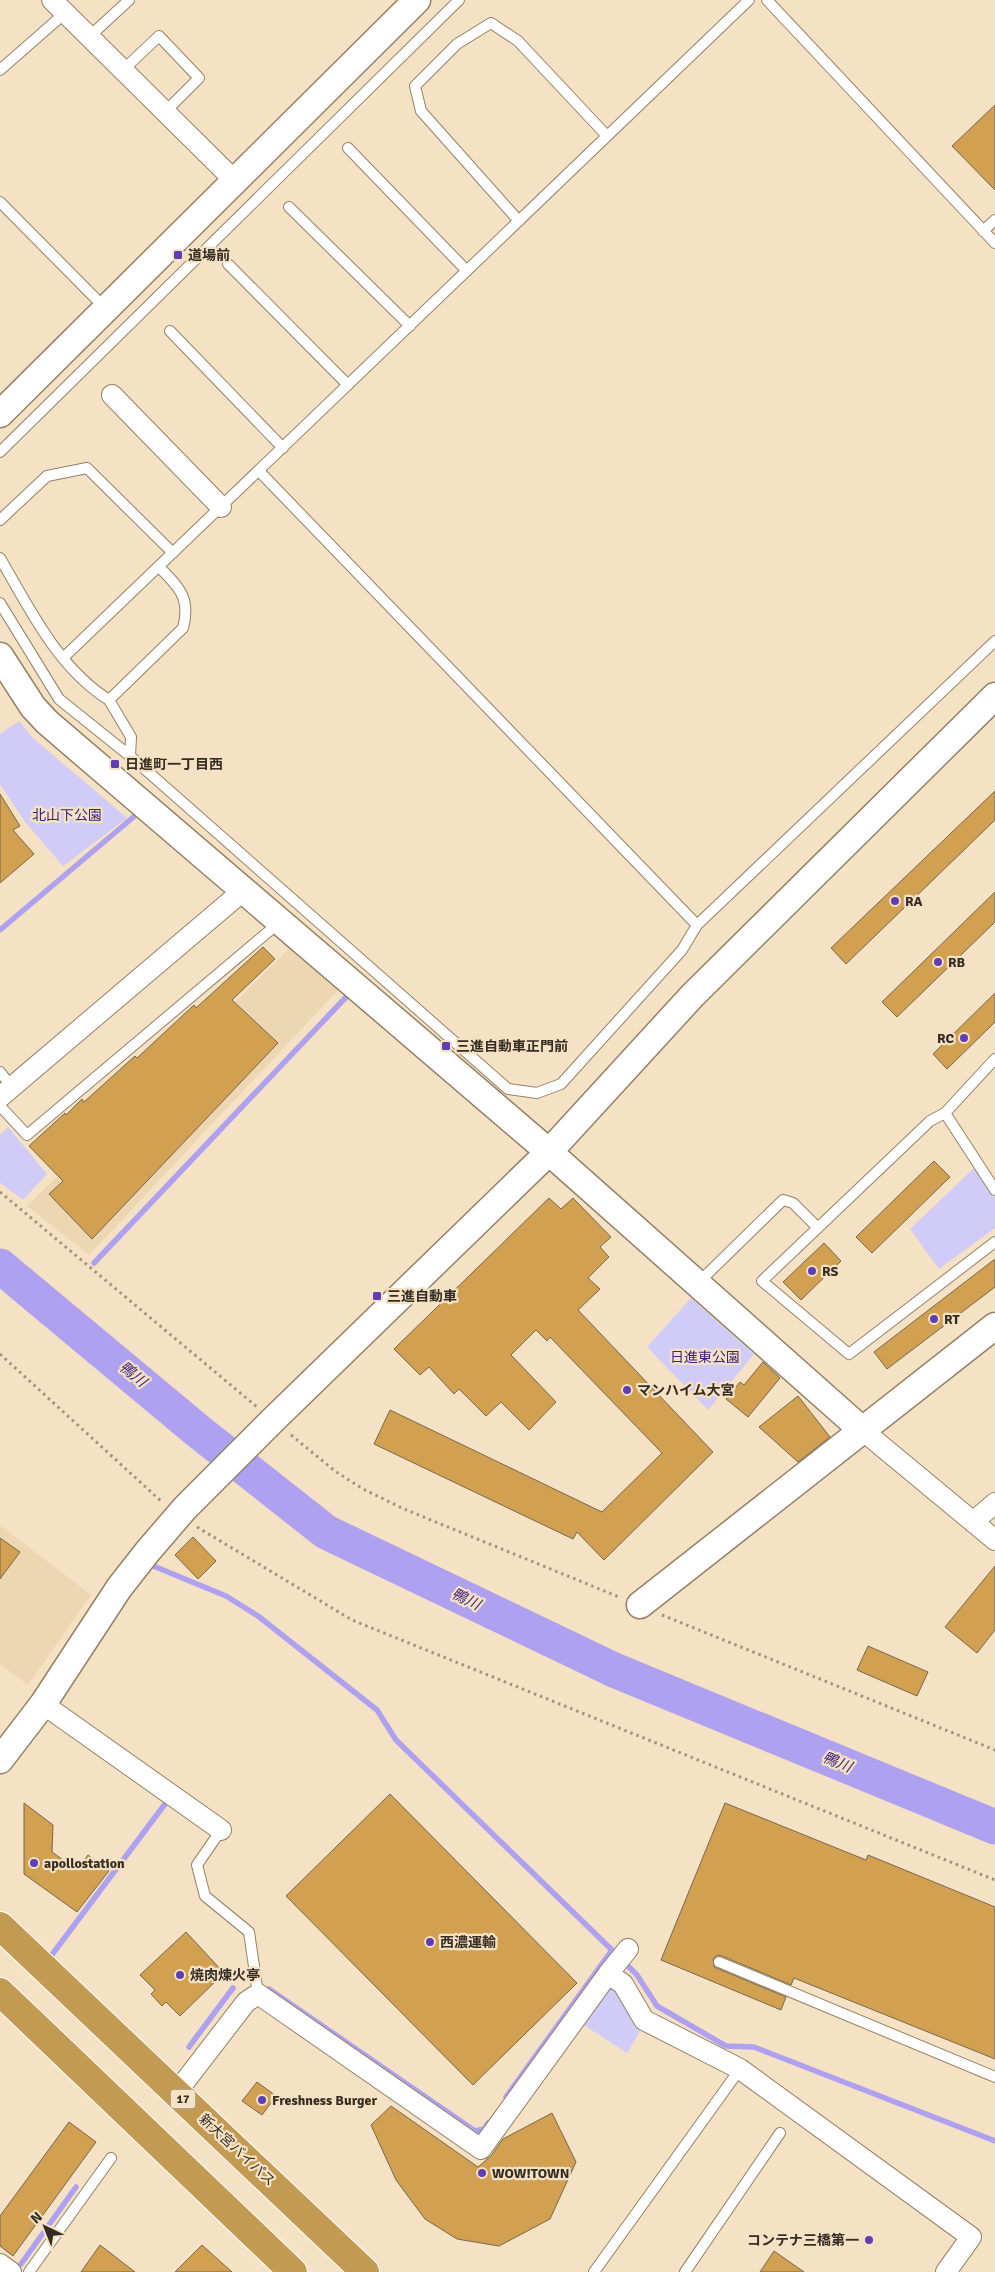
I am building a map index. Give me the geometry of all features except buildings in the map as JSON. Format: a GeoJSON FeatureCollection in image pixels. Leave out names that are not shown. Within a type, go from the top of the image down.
{"type":"FeatureCollection","features":[{"type":"Feature","properties":{"kind":"highway","name":"新大宮バイパス"},"geometry":{"type":"LineString","coordinates":[[0,1926],[365,2272]]}},
{"type":"Feature","properties":{"kind":"highway"},"geometry":{"type":"LineString","coordinates":[[0,1992],[293,2272]]}},
{"type":"Feature","properties":{"kind":"street"},"geometry":{"type":"LineString","coordinates":[[6,405],[417,0]]}},
{"type":"Feature","properties":{"kind":"street"},"geometry":{"type":"LineString","coordinates":[[58,6],[235,180]]}},
{"type":"Feature","properties":{"kind":"street"},"geometry":{"type":"LineString","coordinates":[[112,395],[221,507]]}},
{"type":"Feature","properties":{"kind":"street"},"geometry":{"type":"LineString","coordinates":[[0,656],[39,715],[549,1152],[861,1430],[995,1540]]}},
{"type":"Feature","properties":{"kind":"street"},"geometry":{"type":"LineString","coordinates":[[0,1760],[43,1704],[119,1588],[181,1512],[549,1152],[699,989],[995,696]]}},
{"type":"Feature","properties":{"kind":"street"},"geometry":{"type":"LineString","coordinates":[[4,1085],[244,890]]}},
{"type":"Feature","properties":{"kind":"street"},"geometry":{"type":"LineString","coordinates":[[640,1606],[861,1430],[994,1328]]}},
{"type":"Feature","properties":{"kind":"street"},"geometry":{"type":"LineString","coordinates":[[973,1522],[995,1503]]}},
{"type":"Feature","properties":{"kind":"street"},"geometry":{"type":"LineString","coordinates":[[43,1704],[221,1830]]}},
{"type":"Feature","properties":{"kind":"street"},"geometry":{"type":"LineString","coordinates":[[176,2092],[246,2002],[258,1994],[481,2149],[608,1974],[628,1950]]}},
{"type":"Feature","properties":{"kind":"street"},"geometry":{"type":"LineString","coordinates":[[608,1974],[623,1984],[644,2020],[740,2069],[971,2237],[946,2272]]}},
{"type":"Feature","properties":{"kind":"street"},"geometry":{"type":"LineString","coordinates":[[0,2264],[11,2272]]}},
{"type":"Feature","properties":{"kind":"lane"},"geometry":{"type":"LineString","coordinates":[[89,37],[129,0]]}},
{"type":"Feature","properties":{"kind":"lane"},"geometry":{"type":"LineString","coordinates":[[0,452],[459,0]]}},
{"type":"Feature","properties":{"kind":"lane"},"geometry":{"type":"LineString","coordinates":[[63,658],[749,0]]}},
{"type":"Feature","properties":{"kind":"lane"},"geometry":{"type":"LineString","coordinates":[[767,0],[995,244]]}},
{"type":"Feature","properties":{"kind":"lane"},"geometry":{"type":"LineString","coordinates":[[0,70],[58,6]]}},
{"type":"Feature","properties":{"kind":"lane"},"geometry":{"type":"LineString","coordinates":[[519,221],[421,111],[415,86],[456,44],[491,23],[518,41],[607,136]]}},
{"type":"Feature","properties":{"kind":"lane"},"geometry":{"type":"LineString","coordinates":[[123,70],[159,36],[199,78],[165,112]]}},
{"type":"Feature","properties":{"kind":"lane"},"geometry":{"type":"LineString","coordinates":[[348,148],[467,271]]}},
{"type":"Feature","properties":{"kind":"lane"},"geometry":{"type":"LineString","coordinates":[[0,202],[105,309]]}},
{"type":"Feature","properties":{"kind":"lane"},"geometry":{"type":"LineString","coordinates":[[288,207],[410,326]]}},
{"type":"Feature","properties":{"kind":"lane"},"geometry":{"type":"LineString","coordinates":[[983,231],[995,220]]}},
{"type":"Feature","properties":{"kind":"lane"},"geometry":{"type":"LineString","coordinates":[[228,264],[348,385]]}},
{"type":"Feature","properties":{"kind":"lane"},"geometry":{"type":"LineString","coordinates":[[170,331],[283,448]]}},
{"type":"Feature","properties":{"kind":"lane"},"geometry":{"type":"LineString","coordinates":[[0,520],[47,476],[87,468],[173,553]]}},
{"type":"Feature","properties":{"kind":"lane"},"geometry":{"type":"LineString","coordinates":[[259,471],[698,925]]}},
{"type":"Feature","properties":{"kind":"lane"},"geometry":{"type":"LineString","coordinates":[[0,558],[46,637],[92,689],[109,700],[131,737],[130,756]]}},
{"type":"Feature","properties":{"kind":"lane"},"geometry":{"type":"LineString","coordinates":[[109,700],[183,628],[187,602],[172,580],[158,567]]}},
{"type":"Feature","properties":{"kind":"lane"},"geometry":{"type":"LineString","coordinates":[[0,603],[59,698],[130,756],[508,1089],[537,1094],[561,1084],[682,950],[698,925],[995,641]]}},
{"type":"Feature","properties":{"kind":"lane"},"geometry":{"type":"LineString","coordinates":[[0,1106],[27,1135],[280,921]]}},
{"type":"Feature","properties":{"kind":"lane"},"geometry":{"type":"LineString","coordinates":[[995,1059],[945,1113],[930,1121],[762,1280],[848,1354],[995,1242]]}},
{"type":"Feature","properties":{"kind":"lane"},"geometry":{"type":"LineString","coordinates":[[945,1113],[995,1190]]}},
{"type":"Feature","properties":{"kind":"lane"},"geometry":{"type":"LineString","coordinates":[[698,1283],[783,1200],[793,1203],[818,1228]]}},
{"type":"Feature","properties":{"kind":"lane"},"geometry":{"type":"LineString","coordinates":[[221,1830],[197,1865],[205,1896],[249,1932],[258,1994]]}},
{"type":"Feature","properties":{"kind":"lane"},"geometry":{"type":"LineString","coordinates":[[719,1962],[995,2078]]}},
{"type":"Feature","properties":{"kind":"lane"},"geometry":{"type":"LineString","coordinates":[[594,2272],[740,2069]]}},
{"type":"Feature","properties":{"kind":"lane"},"geometry":{"type":"LineString","coordinates":[[685,2272],[780,2134]]}},
{"type":"Feature","properties":{"kind":"lane"},"geometry":{"type":"LineString","coordinates":[[29,2272],[111,2158]]}},
{"type":"Feature","properties":{"kind":"path"},"geometry":{"type":"LineString","coordinates":[[0,1192],[269,1424]]}},
{"type":"Feature","properties":{"kind":"path"},"geometry":{"type":"LineString","coordinates":[[0,1354],[181,1512],[352,1620],[995,1880]]}},
{"type":"Feature","properties":{"kind":"shaded area"},"geometry":{"type":"Polygon","coordinates":[[[291,947],[339,989],[89,1255],[27,1206],[291,947]]]}},
{"type":"Feature","properties":{"kind":"shaded area"},"geometry":{"type":"Polygon","coordinates":[[[0,1525],[91,1595],[28,1685],[0,1664],[0,1525]]]}},
{"type":"Feature","properties":{"kind":"green space","name":"北山下公園"},"geometry":{"type":"Polygon","coordinates":[[[19,721],[33,738],[127,818],[63,866],[25,822],[0,784],[0,734],[19,721]]]}},
{"type":"Feature","properties":{"kind":"green space"},"geometry":{"type":"Polygon","coordinates":[[[8,1127],[47,1174],[23,1200],[0,1183],[0,1135],[8,1127]]]}},
{"type":"Feature","properties":{"kind":"green space"},"geometry":{"type":"Polygon","coordinates":[[[975,1167],[995,1198],[995,1228],[939,1269],[910,1229],[975,1167]]]}},
{"type":"Feature","properties":{"kind":"green space","name":"日進東公園"},"geometry":{"type":"Polygon","coordinates":[[[691,1298],[754,1354],[708,1410],[647,1347],[691,1298]]]}},
{"type":"Feature","properties":{"kind":"green space"},"geometry":{"type":"Polygon","coordinates":[[[609,1979],[643,2026],[627,2053],[579,2022],[609,1979]]]}},
{"type":"Feature","properties":{"kind":"waterway"},"geometry":{"type":"LineString","coordinates":[[0,930],[137,814]]}},
{"type":"Feature","properties":{"kind":"waterway"},"geometry":{"type":"LineString","coordinates":[[94,1263],[349,994]]}},
{"type":"Feature","properties":{"kind":"waterway","name":"鴨川"},"geometry":{"type":"LineString","coordinates":[[0,1266],[198,1431],[326,1532],[614,1670],[995,1827]]}},
{"type":"Feature","properties":{"kind":"waterway"},"geometry":{"type":"LineString","coordinates":[[151,1565],[226,1596],[258,1616],[377,1710],[396,1740],[612,1950]]}},
{"type":"Feature","properties":{"kind":"waterway"},"geometry":{"type":"LineString","coordinates":[[48,1960],[168,1800]]}},
{"type":"Feature","properties":{"kind":"waterway"},"geometry":{"type":"LineString","coordinates":[[506,2097],[612,1950],[637,1975],[657,2006],[726,2046],[754,2047],[995,2141]]}},
{"type":"Feature","properties":{"kind":"waterway"},"geometry":{"type":"LineString","coordinates":[[189,2047],[233,1988]]}},
{"type":"Feature","properties":{"kind":"waterway"},"geometry":{"type":"LineString","coordinates":[[269,1989],[475,2131],[484,2129],[488,2123]]}},
{"type":"Feature","properties":{"kind":"waterway"},"geometry":{"type":"LineString","coordinates":[[21,2264],[76,2187]]}},
{"type":"Feature","properties":{"kind":"place","name":"道場前"},"geometry":{"type":"Point","coordinates":[178,255]}},
{"type":"Feature","properties":{"kind":"place","name":"日進町一丁目西"},"geometry":{"type":"Point","coordinates":[115,764]}},
{"type":"Feature","properties":{"kind":"place","name":"RA"},"geometry":{"type":"Point","coordinates":[895,901]}},
{"type":"Feature","properties":{"kind":"place","name":"RB"},"geometry":{"type":"Point","coordinates":[938,962]}},
{"type":"Feature","properties":{"kind":"place","name":"RC"},"geometry":{"type":"Point","coordinates":[964,1038]}},
{"type":"Feature","properties":{"kind":"place","name":"三進自動車正門前"},"geometry":{"type":"Point","coordinates":[446,1046]}},
{"type":"Feature","properties":{"kind":"place","name":"RS"},"geometry":{"type":"Point","coordinates":[812,1271]}},
{"type":"Feature","properties":{"kind":"place","name":"三進自動車"},"geometry":{"type":"Point","coordinates":[377,1296]}},
{"type":"Feature","properties":{"kind":"place","name":"RT"},"geometry":{"type":"Point","coordinates":[934,1319]}},
{"type":"Feature","properties":{"kind":"place","name":"マンハイム大宮"},"geometry":{"type":"Point","coordinates":[627,1390]}},
{"type":"Feature","properties":{"kind":"place","name":"apollostation"},"geometry":{"type":"Point","coordinates":[34,1863]}},
{"type":"Feature","properties":{"kind":"place","name":"西濃運輸"},"geometry":{"type":"Point","coordinates":[430,1942]}},
{"type":"Feature","properties":{"kind":"place","name":"焼肉煉火亭"},"geometry":{"type":"Point","coordinates":[180,1975]}},
{"type":"Feature","properties":{"kind":"place","name":"Freshness Burger"},"geometry":{"type":"Point","coordinates":[262,2100]}},
{"type":"Feature","properties":{"kind":"place","name":"WOW!TOWN"},"geometry":{"type":"Point","coordinates":[482,2173]}},
{"type":"Feature","properties":{"kind":"place","name":"コンテナ三橋第一"},"geometry":{"type":"Point","coordinates":[869,2240]}}]}
